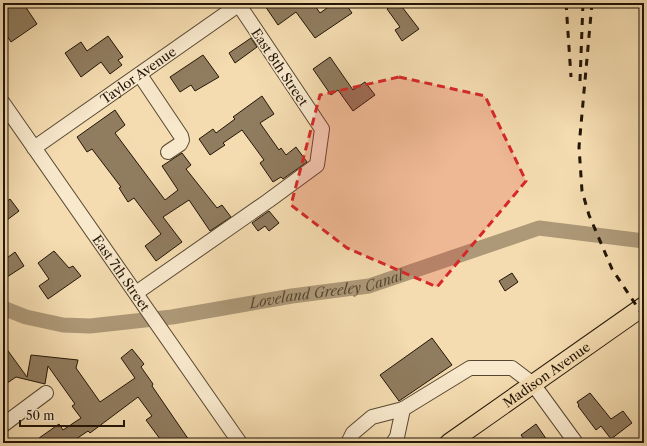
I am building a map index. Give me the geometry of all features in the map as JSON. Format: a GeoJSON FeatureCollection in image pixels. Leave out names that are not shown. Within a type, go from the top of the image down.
{"type":"FeatureCollection","features":[{"type":"Feature","properties":{"kind":"main road","name":"Madison Avenue"},"geometry":{"type":"LineString","coordinates":[[449,443],[644,306]]}},
{"type":"Feature","properties":{"kind":"street","name":"Taylor Avenue"},"geometry":{"type":"LineString","coordinates":[[34,148],[240,4]]}},
{"type":"Feature","properties":{"kind":"street","name":"East 8th Street"},"geometry":{"type":"LineString","coordinates":[[138,296],[317,165],[322,130],[240,4]]}},
{"type":"Feature","properties":{"kind":"street"},"geometry":{"type":"LineString","coordinates":[[140,75],[182,140],[180,144],[168,152]]}},
{"type":"Feature","properties":{"kind":"street","name":"East 7th Street"},"geometry":{"type":"LineString","coordinates":[[3,103],[240,443]]}},
{"type":"Feature","properties":{"kind":"street"},"geometry":{"type":"LineString","coordinates":[[348,443],[353,433],[372,417],[403,409],[470,368],[512,368],[534,384],[576,443]]}},
{"type":"Feature","properties":{"kind":"street"},"geometry":{"type":"LineString","coordinates":[[3,425],[46,393]]}},
{"type":"Feature","properties":{"kind":"street"},"geometry":{"type":"LineString","coordinates":[[393,443],[397,437],[403,409]]}},
{"type":"Feature","properties":{"kind":"highlighted area"},"geometry":{"type":"Polygon","coordinates":[[[399,77],[485,96],[526,181],[437,287],[347,248],[291,205],[320,95],[399,77]]]}},
{"type":"Feature","properties":{"kind":"building"},"geometry":{"type":"Polygon","coordinates":[[[3,3],[23,3],[37,24],[11,42],[3,30],[3,3]]]}},
{"type":"Feature","properties":{"kind":"building"},"geometry":{"type":"Polygon","coordinates":[[[263,3],[313,3],[320,13],[334,3],[345,3],[352,13],[315,38],[296,12],[278,25],[263,3]]]}},
{"type":"Feature","properties":{"kind":"building"},"geometry":{"type":"Polygon","coordinates":[[[396,3],[399,3],[419,29],[402,41],[395,30],[400,27],[387,9],[396,3]]]}},
{"type":"Feature","properties":{"kind":"building"},"geometry":{"type":"Polygon","coordinates":[[[108,36],[123,57],[118,60],[122,65],[110,74],[101,62],[81,77],[65,53],[81,42],[87,51],[108,36]]]}},
{"type":"Feature","properties":{"kind":"building"},"geometry":{"type":"Polygon","coordinates":[[[251,38],[257,47],[235,63],[229,53],[251,38]]]}},
{"type":"Feature","properties":{"kind":"building"},"geometry":{"type":"Polygon","coordinates":[[[203,55],[219,77],[195,91],[191,85],[180,92],[170,77],[203,55]]]}},
{"type":"Feature","properties":{"kind":"building"},"geometry":{"type":"Polygon","coordinates":[[[330,57],[353,90],[365,82],[375,95],[353,111],[338,90],[331,95],[313,69],[330,57]]]}},
{"type":"Feature","properties":{"kind":"building"},"geometry":{"type":"Polygon","coordinates":[[[262,96],[274,114],[260,123],[279,150],[281,148],[286,155],[296,147],[307,162],[283,179],[281,177],[273,182],[260,163],[264,160],[242,130],[223,143],[225,145],[210,155],[199,139],[213,129],[216,133],[235,119],[233,117],[262,96]]]}},
{"type":"Feature","properties":{"kind":"building"},"geometry":{"type":"Polygon","coordinates":[[[115,110],[125,125],[115,133],[165,200],[178,190],[162,166],[182,153],[191,165],[186,169],[217,208],[222,205],[231,217],[210,231],[189,200],[163,217],[182,242],[156,261],[145,246],[161,234],[134,198],[128,202],[119,188],[121,187],[92,149],[87,152],[77,137],[115,110]]]}},
{"type":"Feature","properties":{"kind":"building"},"geometry":{"type":"Polygon","coordinates":[[[10,199],[19,211],[3,223],[3,204],[10,199]]]}},
{"type":"Feature","properties":{"kind":"building"},"geometry":{"type":"Polygon","coordinates":[[[269,211],[279,223],[269,231],[265,226],[258,231],[252,223],[269,211]]]}},
{"type":"Feature","properties":{"kind":"building"},"geometry":{"type":"Polygon","coordinates":[[[54,251],[69,268],[73,266],[81,276],[48,299],[39,286],[49,279],[38,263],[54,251]]]}},
{"type":"Feature","properties":{"kind":"building"},"geometry":{"type":"Polygon","coordinates":[[[15,252],[24,266],[7,277],[3,271],[3,261],[15,252]]]}},
{"type":"Feature","properties":{"kind":"building"},"geometry":{"type":"Polygon","coordinates":[[[512,273],[518,282],[505,291],[499,281],[512,273]]]}},
{"type":"Feature","properties":{"kind":"building"},"geometry":{"type":"Polygon","coordinates":[[[432,338],[452,365],[399,401],[380,375],[432,338]]]}},
{"type":"Feature","properties":{"kind":"building"},"geometry":{"type":"Polygon","coordinates":[[[3,344],[27,377],[31,355],[78,360],[76,368],[100,402],[135,378],[121,358],[132,349],[144,364],[141,367],[153,384],[152,386],[191,443],[163,443],[146,420],[152,416],[138,397],[90,433],[88,431],[70,443],[32,443],[59,424],[63,430],[81,418],[72,406],[75,404],[48,366],[45,384],[16,377],[3,386],[3,344]]]}},
{"type":"Feature","properties":{"kind":"building"},"geometry":{"type":"Polygon","coordinates":[[[590,393],[611,419],[623,411],[632,423],[611,439],[601,426],[596,430],[578,406],[579,405],[577,402],[590,393]]]}},
{"type":"Feature","properties":{"kind":"building"},"geometry":{"type":"Polygon","coordinates":[[[536,424],[549,443],[527,443],[521,435],[536,424]]]}},
{"type":"Feature","properties":{"kind":"waterway","name":"Loveland Greeley Canal"},"geometry":{"type":"LineString","coordinates":[[3,308],[26,317],[63,325],[90,326],[172,317],[292,296],[369,286],[539,228],[644,241]]}},
{"type":"Feature","properties":{"kind":"railway"},"geometry":{"type":"LineString","coordinates":[[566,3],[571,77]]}},
{"type":"Feature","properties":{"kind":"railway"},"geometry":{"type":"LineString","coordinates":[[580,81],[583,3]]}},
{"type":"Feature","properties":{"kind":"railway"},"geometry":{"type":"LineString","coordinates":[[592,3],[579,147],[582,191],[589,215],[612,269],[644,317]]}}]}
